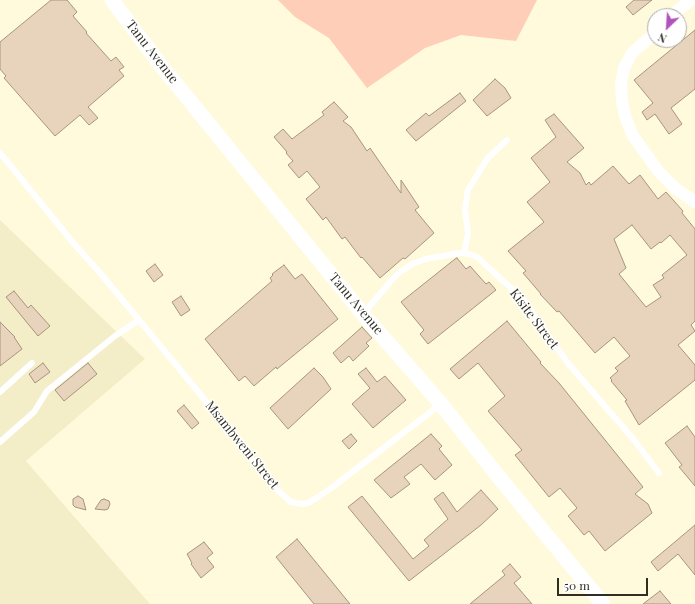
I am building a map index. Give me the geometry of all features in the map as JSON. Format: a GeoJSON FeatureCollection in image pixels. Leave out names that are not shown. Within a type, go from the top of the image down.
{"type":"FeatureCollection","features":[{"type":"Feature","properties":{"kind":"street","name":"Tanu Avenue"},"geometry":{"type":"LineString","coordinates":[[112,0],[158,63],[363,314],[441,404],[603,604]]}},
{"type":"Feature","properties":{"kind":"street"},"geometry":{"type":"LineString","coordinates":[[680,8],[690,0]]}},
{"type":"Feature","properties":{"kind":"street"},"geometry":{"type":"LineString","coordinates":[[647,40],[632,53],[624,68],[621,84],[625,116],[633,136],[658,172],[675,188],[694,200]]}},
{"type":"Feature","properties":{"kind":"lane"},"geometry":{"type":"LineString","coordinates":[[363,314],[391,281],[400,272],[412,264],[426,259],[464,253],[468,234],[465,208],[468,190],[486,159],[507,140]]}},
{"type":"Feature","properties":{"kind":"lane","name":"Msambweni Street"},"geometry":{"type":"LineString","coordinates":[[0,153],[210,406],[274,487],[287,499],[296,503],[304,504],[317,498],[441,404]]}},
{"type":"Feature","properties":{"kind":"lane","name":"Kisite Street"},"geometry":{"type":"LineString","coordinates":[[464,253],[477,257],[522,298],[567,362],[634,440],[659,473]]}},
{"type":"Feature","properties":{"kind":"lane"},"geometry":{"type":"LineString","coordinates":[[0,442],[34,412],[47,391],[115,336],[138,320]]}},
{"type":"Feature","properties":{"kind":"lane"},"geometry":{"type":"LineString","coordinates":[[0,392],[32,363]]}},
{"type":"Feature","properties":{"kind":"shaded area"},"geometry":{"type":"Polygon","coordinates":[[[278,0],[537,0],[516,41],[461,35],[425,48],[367,88],[329,38],[295,17],[278,0]]]}},
{"type":"Feature","properties":{"kind":"shaded area"},"geometry":{"type":"Polygon","coordinates":[[[0,220],[145,359],[26,461],[150,604],[0,604],[0,220]]]}},
{"type":"Feature","properties":{"kind":"building"},"geometry":{"type":"Polygon","coordinates":[[[51,0],[67,0],[77,12],[73,16],[87,32],[86,33],[111,61],[116,57],[124,67],[119,70],[124,76],[88,107],[98,118],[89,125],[80,115],[55,136],[4,78],[6,76],[0,69],[0,42],[51,0]]]}},
{"type":"Feature","properties":{"kind":"building"},"geometry":{"type":"Polygon","coordinates":[[[634,0],[652,0],[633,15],[626,7],[634,0]]]}},
{"type":"Feature","properties":{"kind":"building"},"geometry":{"type":"Polygon","coordinates":[[[695,30],[695,89],[671,108],[682,124],[669,134],[655,114],[647,120],[642,112],[653,103],[634,80],[673,48],[687,48],[687,37],[695,30]]]}},
{"type":"Feature","properties":{"kind":"building"},"geometry":{"type":"Polygon","coordinates":[[[495,79],[505,88],[511,98],[487,116],[473,100],[495,79]]]}},
{"type":"Feature","properties":{"kind":"building"},"geometry":{"type":"Polygon","coordinates":[[[460,93],[466,101],[416,141],[406,130],[426,113],[429,116],[460,93]]]}},
{"type":"Feature","properties":{"kind":"building"},"geometry":{"type":"Polygon","coordinates":[[[334,102],[348,117],[343,121],[351,127],[367,151],[370,148],[401,193],[401,180],[419,207],[415,210],[434,233],[405,259],[403,258],[380,278],[362,257],[361,258],[345,237],[342,239],[326,217],[323,220],[306,199],[320,187],[307,171],[299,178],[288,165],[293,161],[274,137],[283,129],[292,139],[324,115],[322,112],[334,102]]]}},
{"type":"Feature","properties":{"kind":"building"},"geometry":{"type":"Polygon","coordinates":[[[554,114],[584,148],[567,162],[580,173],[586,185],[589,182],[591,185],[613,166],[629,184],[640,175],[658,199],[666,192],[683,211],[682,213],[695,229],[695,321],[691,325],[695,331],[678,345],[695,365],[695,380],[639,425],[625,401],[627,400],[610,378],[618,371],[615,368],[630,356],[614,337],[595,353],[559,311],[557,312],[540,294],[523,273],[526,271],[508,251],[544,222],[527,202],[550,182],[531,158],[556,137],[545,120],[554,114]],[[632,225],[614,239],[626,268],[619,274],[646,307],[661,297],[653,285],[664,278],[662,275],[687,255],[670,235],[651,249],[632,225]]]}},
{"type":"Feature","properties":{"kind":"building"},"geometry":{"type":"Polygon","coordinates":[[[457,258],[466,269],[470,266],[486,284],[489,282],[496,290],[428,344],[420,334],[424,330],[401,302],[457,258]]]}},
{"type":"Feature","properties":{"kind":"building"},"geometry":{"type":"Polygon","coordinates":[[[155,264],[163,275],[154,282],[146,271],[155,264]]]}},
{"type":"Feature","properties":{"kind":"building"},"geometry":{"type":"Polygon","coordinates":[[[284,265],[295,279],[302,274],[338,319],[254,386],[245,376],[239,381],[205,339],[272,281],[270,278],[273,275],[272,274],[284,265]]]}},
{"type":"Feature","properties":{"kind":"building"},"geometry":{"type":"Polygon","coordinates":[[[14,291],[28,308],[31,305],[50,326],[38,336],[6,297],[14,291]]]}},
{"type":"Feature","properties":{"kind":"building"},"geometry":{"type":"Polygon","coordinates":[[[181,296],[190,310],[181,316],[172,302],[181,296]]]}},
{"type":"Feature","properties":{"kind":"building"},"geometry":{"type":"Polygon","coordinates":[[[507,321],[643,487],[635,494],[648,504],[652,513],[605,551],[589,531],[584,535],[568,516],[577,508],[560,488],[549,497],[515,455],[522,450],[488,411],[505,396],[478,363],[459,379],[450,369],[507,321]]]}},
{"type":"Feature","properties":{"kind":"building"},"geometry":{"type":"Polygon","coordinates":[[[0,322],[15,337],[22,349],[0,366],[0,322]]]}},
{"type":"Feature","properties":{"kind":"building"},"geometry":{"type":"Polygon","coordinates":[[[362,327],[372,338],[366,343],[369,346],[353,361],[349,356],[341,363],[333,353],[362,327]]]}},
{"type":"Feature","properties":{"kind":"building"},"geometry":{"type":"Polygon","coordinates":[[[43,363],[50,372],[35,383],[29,374],[43,363]]]}},
{"type":"Feature","properties":{"kind":"building"},"geometry":{"type":"Polygon","coordinates":[[[88,363],[97,374],[64,401],[55,390],[88,363]]]}},
{"type":"Feature","properties":{"kind":"building"},"geometry":{"type":"Polygon","coordinates":[[[314,368],[323,377],[331,389],[288,429],[270,408],[314,368]]]}},
{"type":"Feature","properties":{"kind":"building"},"geometry":{"type":"Polygon","coordinates":[[[366,368],[377,382],[385,376],[406,400],[373,428],[352,404],[370,388],[358,374],[366,368]]]}},
{"type":"Feature","properties":{"kind":"building"},"geometry":{"type":"Polygon","coordinates":[[[184,405],[199,423],[192,429],[177,411],[184,405]]]}},
{"type":"Feature","properties":{"kind":"building"},"geometry":{"type":"Polygon","coordinates":[[[687,426],[695,437],[695,486],[679,467],[682,465],[665,443],[687,426]]]}},
{"type":"Feature","properties":{"kind":"building"},"geometry":{"type":"Polygon","coordinates":[[[351,434],[357,441],[349,449],[342,441],[351,434]]]}},
{"type":"Feature","properties":{"kind":"building"},"geometry":{"type":"Polygon","coordinates":[[[431,434],[442,446],[439,449],[452,465],[435,480],[421,464],[404,477],[410,484],[391,498],[374,480],[431,434]]]}},
{"type":"Feature","properties":{"kind":"building"},"geometry":{"type":"Polygon","coordinates":[[[481,490],[498,509],[481,525],[409,581],[348,507],[362,496],[413,559],[429,546],[424,540],[448,519],[434,499],[443,492],[457,512],[481,490]]]}},
{"type":"Feature","properties":{"kind":"building"},"geometry":{"type":"Polygon","coordinates":[[[78,496],[83,499],[86,510],[73,505],[73,499],[78,496]]]}},
{"type":"Feature","properties":{"kind":"building"},"geometry":{"type":"Polygon","coordinates":[[[104,499],[109,501],[110,504],[108,509],[95,509],[101,500],[104,499]]]}},
{"type":"Feature","properties":{"kind":"building"},"geometry":{"type":"Polygon","coordinates":[[[695,525],[695,575],[678,554],[658,571],[651,562],[695,525]]]}},
{"type":"Feature","properties":{"kind":"building"},"geometry":{"type":"Polygon","coordinates":[[[297,539],[350,604],[314,604],[276,557],[297,539]]]}},
{"type":"Feature","properties":{"kind":"building"},"geometry":{"type":"Polygon","coordinates":[[[204,542],[213,553],[207,558],[214,567],[201,578],[191,564],[192,563],[187,554],[204,542]]]}},
{"type":"Feature","properties":{"kind":"building"},"geometry":{"type":"Polygon","coordinates":[[[510,564],[521,577],[514,583],[532,604],[470,604],[505,575],[502,571],[510,564]]]}},
{"type":"Feature","properties":{"kind":"building"},"geometry":{"type":"Polygon","coordinates":[[[660,591],[671,604],[643,604],[660,591]]]}}]}
